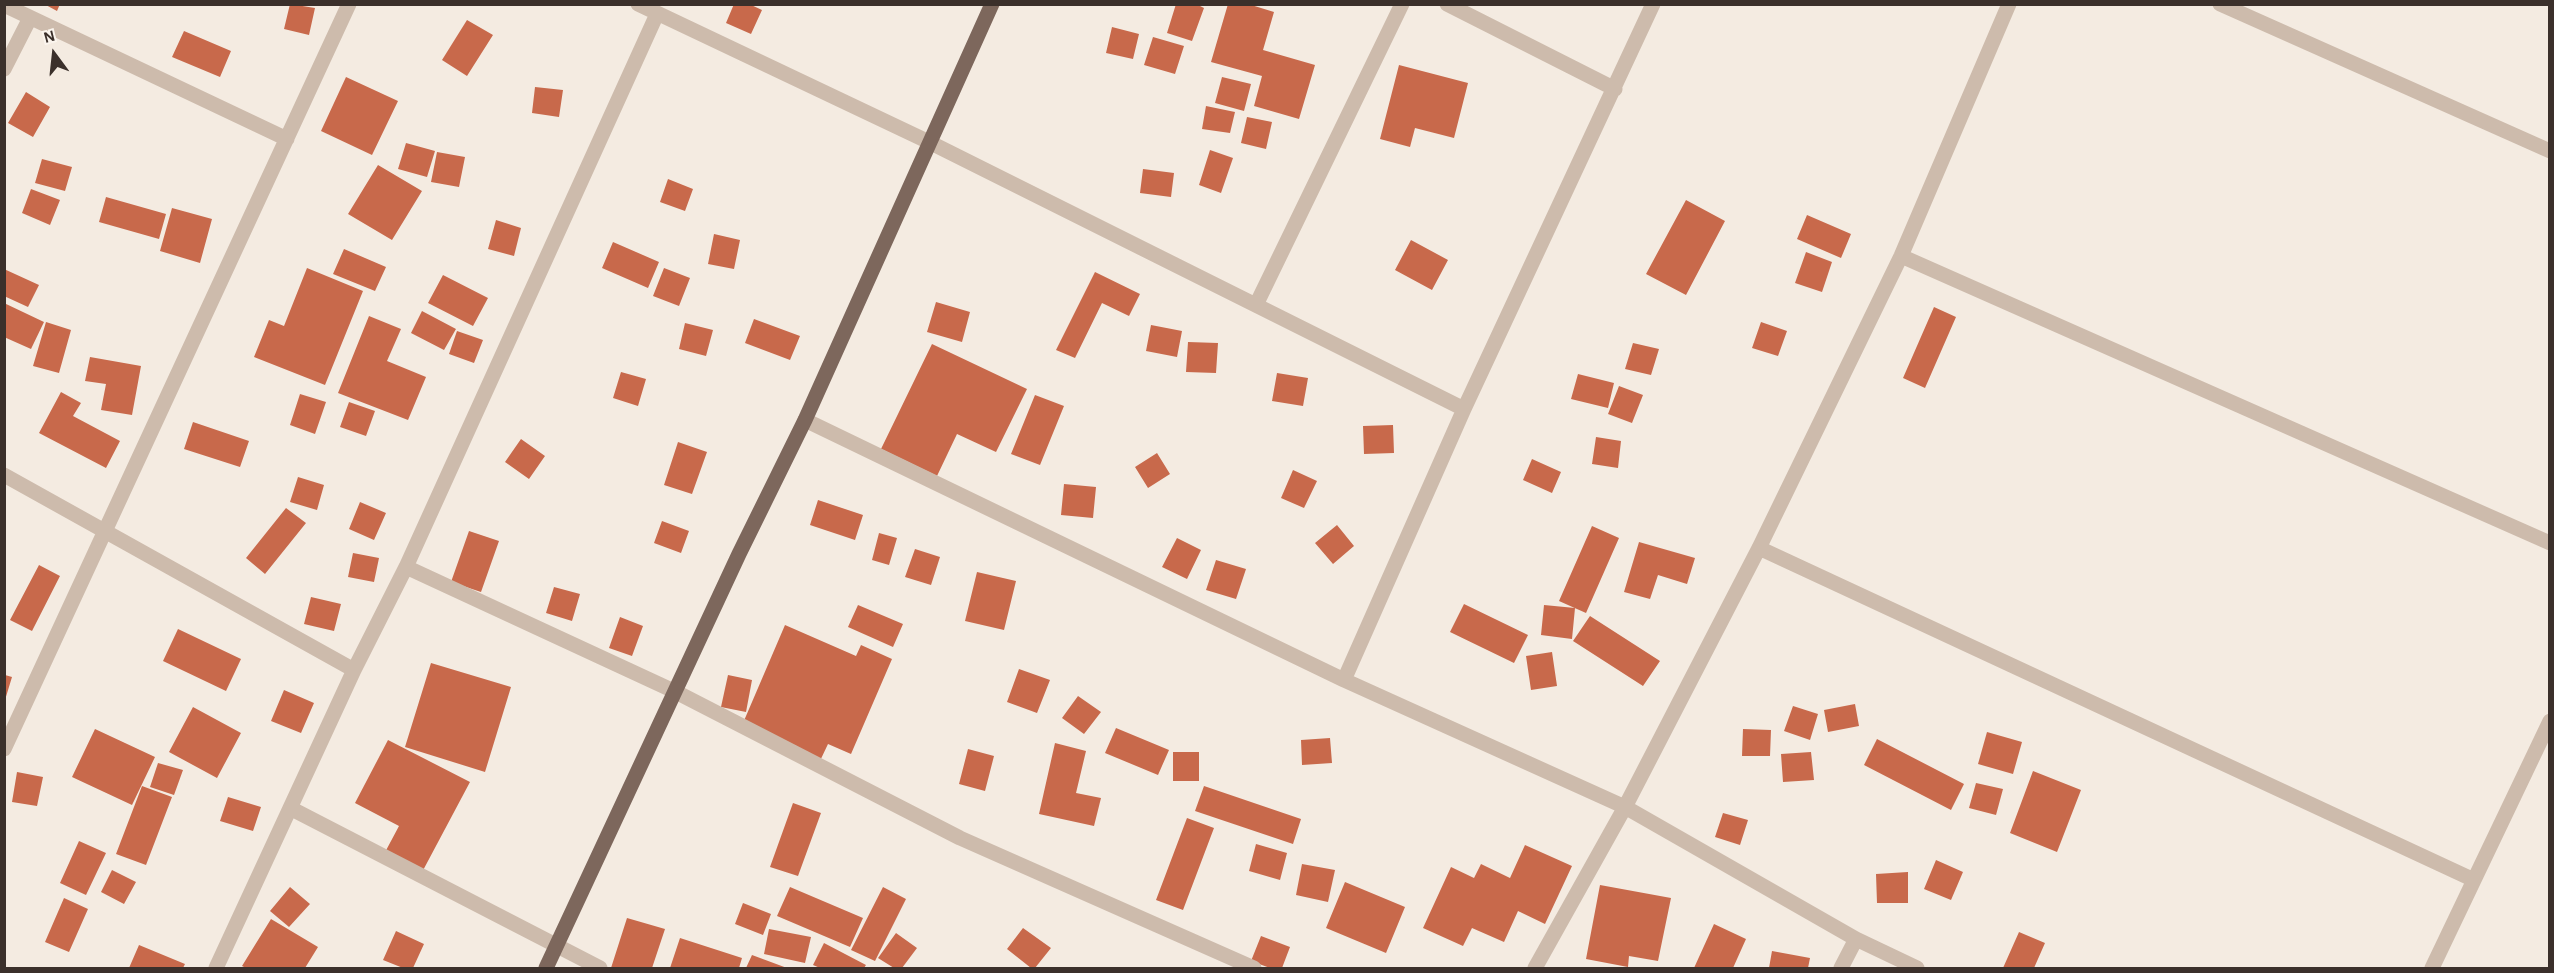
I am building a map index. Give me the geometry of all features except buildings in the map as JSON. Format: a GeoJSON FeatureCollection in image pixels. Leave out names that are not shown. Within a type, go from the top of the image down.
{"type":"FeatureCollection","features":[{"type":"Feature","properties":{"kind":"main road"},"geometry":{"type":"LineString","coordinates":[[546,969],[739,554],[805,420],[992,4]]}},
{"type":"Feature","properties":{"kind":"street"},"geometry":{"type":"LineString","coordinates":[[4,749],[349,4]]}},
{"type":"Feature","properties":{"kind":"street"},"geometry":{"type":"LineString","coordinates":[[638,4],[929,142],[1464,409]]}},
{"type":"Feature","properties":{"kind":"street"},"geometry":{"type":"LineString","coordinates":[[1256,305],[1402,4]]}},
{"type":"Feature","properties":{"kind":"street"},"geometry":{"type":"LineString","coordinates":[[1447,4],[1615,89]]}},
{"type":"Feature","properties":{"kind":"street"},"geometry":{"type":"LineString","coordinates":[[1344,680],[1464,409],[1653,4]]}},
{"type":"Feature","properties":{"kind":"street"},"geometry":{"type":"LineString","coordinates":[[1535,969],[1625,807],[1759,548],[1901,256],[2009,4]]}},
{"type":"Feature","properties":{"kind":"street"},"geometry":{"type":"LineString","coordinates":[[2220,4],[2550,152]]}},
{"type":"Feature","properties":{"kind":"street"},"geometry":{"type":"LineString","coordinates":[[4,5],[287,139]]}},
{"type":"Feature","properties":{"kind":"street"},"geometry":{"type":"LineString","coordinates":[[216,969],[354,670],[406,567],[657,14]]}},
{"type":"Feature","properties":{"kind":"street"},"geometry":{"type":"LineString","coordinates":[[4,69],[30,18]]}},
{"type":"Feature","properties":{"kind":"street"},"geometry":{"type":"LineString","coordinates":[[1901,256],[2550,543]]}},
{"type":"Feature","properties":{"kind":"street"},"geometry":{"type":"LineString","coordinates":[[805,420],[1344,680],[1625,807],[1856,939],[1917,969]]}},
{"type":"Feature","properties":{"kind":"street"},"geometry":{"type":"LineString","coordinates":[[4,475],[107,530],[354,670]]}},
{"type":"Feature","properties":{"kind":"street"},"geometry":{"type":"LineString","coordinates":[[1759,548],[2474,880]]}},
{"type":"Feature","properties":{"kind":"street"},"geometry":{"type":"LineString","coordinates":[[406,567],[675,692],[960,838],[1254,969]]}},
{"type":"Feature","properties":{"kind":"street"},"geometry":{"type":"LineString","coordinates":[[2432,969],[2550,721]]}},
{"type":"Feature","properties":{"kind":"street"},"geometry":{"type":"LineString","coordinates":[[290,808],[600,969]]}},
{"type":"Feature","properties":{"kind":"street"},"geometry":{"type":"LineString","coordinates":[[1841,969],[1856,939]]}}]}
